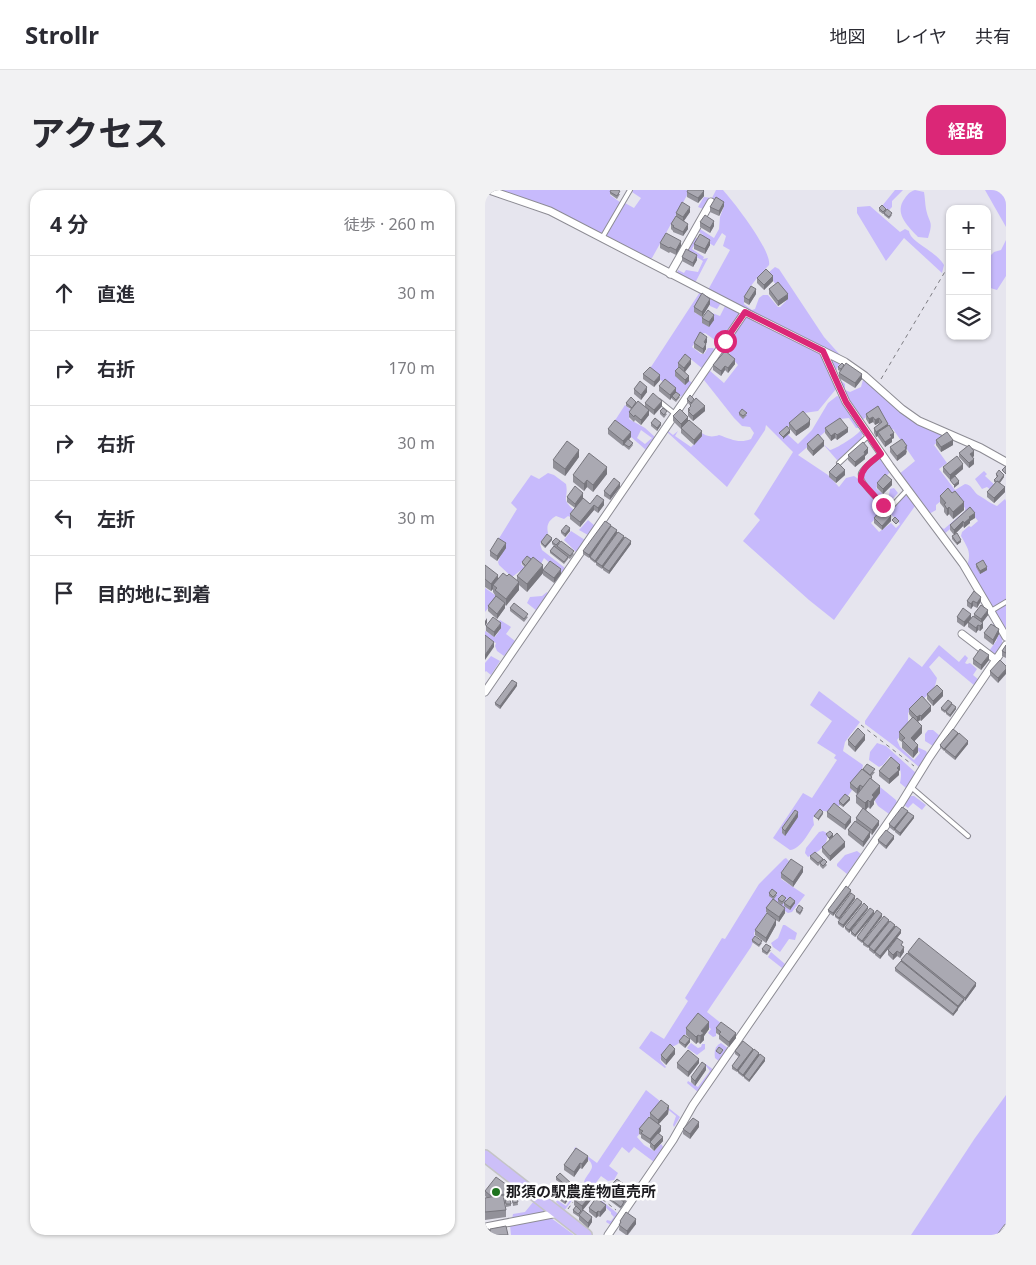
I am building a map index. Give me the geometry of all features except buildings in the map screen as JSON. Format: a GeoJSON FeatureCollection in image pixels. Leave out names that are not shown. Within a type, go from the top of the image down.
{"type":"FeatureCollection","features":[{"type":"Feature","properties":{"kind":"main road"},"geometry":{"type":"LineString","coordinates":[[485,1156],[586,1235]]}},
{"type":"Feature","properties":{"kind":"street"},"geometry":{"type":"LineString","coordinates":[[489,190],[550,211],[845,362],[919,421],[981,448],[1006,462]]}},
{"type":"Feature","properties":{"kind":"street"},"geometry":{"type":"LineString","coordinates":[[670,274],[711,202]]}},
{"type":"Feature","properties":{"kind":"street"},"geometry":{"type":"LineString","coordinates":[[485,692],[745,312]]}},
{"type":"Feature","properties":{"kind":"street"},"geometry":{"type":"LineString","coordinates":[[823,351],[846,402],[881,454],[963,564],[1006,637]]}},
{"type":"Feature","properties":{"kind":"street"},"geometry":{"type":"LineString","coordinates":[[962,634],[996,660]]}},
{"type":"Feature","properties":{"kind":"street"},"geometry":{"type":"LineString","coordinates":[[608,1235],[673,1140],[693,1105],[911,788],[1006,645]]}},
{"type":"Feature","properties":{"kind":"street"},"geometry":{"type":"LineString","coordinates":[[485,1227],[560,1215]]}},
{"type":"Feature","properties":{"kind":"lane"},"geometry":{"type":"LineString","coordinates":[[601,238],[630,190]]}},
{"type":"Feature","properties":{"kind":"lane"},"geometry":{"type":"LineString","coordinates":[[656,398],[675,414]]}},
{"type":"Feature","properties":{"kind":"lane"},"geometry":{"type":"LineString","coordinates":[[839,463],[869,435]]}},
{"type":"Feature","properties":{"kind":"lane"},"geometry":{"type":"LineString","coordinates":[[881,454],[863,470],[861,481],[887,507],[893,505],[907,490]]}},
{"type":"Feature","properties":{"kind":"lane"},"geometry":{"type":"LineString","coordinates":[[991,611],[1006,602]]}},
{"type":"Feature","properties":{"kind":"lane"},"geometry":{"type":"LineString","coordinates":[[911,788],[968,836]]}},
{"type":"Feature","properties":{"kind":"lane"},"geometry":{"type":"LineString","coordinates":[[1000,1235],[1006,1227]]}},
{"type":"Feature","properties":{"kind":"path"},"geometry":{"type":"LineString","coordinates":[[877,386],[946,270]]}},
{"type":"Feature","properties":{"kind":"path"},"geometry":{"type":"LineString","coordinates":[[861,725],[920,772]]}},
{"type":"Feature","properties":{"kind":"path"},"geometry":{"type":"LineString","coordinates":[[582,1191],[588,1188],[622,1215]]}},
{"type":"Feature","properties":{"kind":"path"},"geometry":{"type":"LineString","coordinates":[[560,1215],[577,1197]]}},
{"type":"Feature","properties":{"kind":"shaded area"},"geometry":{"type":"Polygon","coordinates":[[[497,190],[611,190],[610,195],[624,205],[625,203],[634,208],[641,198],[632,192],[633,190],[690,190],[652,258],[649,259],[497,190]]]}},
{"type":"Feature","properties":{"kind":"shaded area"},"geometry":{"type":"Polygon","coordinates":[[[716,190],[723,190],[759,238],[768,258],[769,265],[749,289],[744,299],[744,304],[752,310],[755,309],[759,298],[763,295],[768,295],[778,307],[786,301],[769,275],[769,272],[775,267],[779,269],[824,337],[841,356],[840,363],[832,378],[836,389],[818,411],[804,413],[785,432],[798,444],[812,430],[828,403],[837,396],[840,397],[859,428],[856,428],[849,418],[840,419],[798,455],[828,475],[839,487],[846,478],[854,476],[857,478],[881,506],[876,511],[879,515],[871,523],[879,532],[891,523],[896,528],[900,524],[889,512],[903,496],[907,496],[915,506],[834,620],[743,541],[760,520],[754,514],[793,452],[766,425],[765,430],[727,487],[667,432],[673,435],[678,431],[675,436],[691,447],[702,436],[690,423],[706,436],[719,435],[739,441],[751,439],[754,433],[750,427],[742,426],[734,418],[704,380],[709,370],[724,383],[738,365],[729,354],[734,346],[724,339],[719,343],[705,333],[700,335],[692,347],[701,354],[704,354],[708,348],[713,348],[717,351],[703,369],[687,356],[677,369],[692,383],[681,397],[649,370],[700,292],[708,290],[730,250],[723,246],[726,236],[722,233],[714,246],[701,238],[703,235],[698,231],[700,229],[714,238],[719,229],[720,217],[724,206],[709,199],[703,209],[698,207],[704,197],[712,198],[716,190]],[[723,300],[717,309],[710,306],[709,302],[694,310],[695,313],[703,317],[707,311],[720,316],[727,302],[723,300]]]}},
{"type":"Feature","properties":{"kind":"shaded area"},"geometry":{"type":"Polygon","coordinates":[[[895,190],[903,190],[892,201],[892,207],[889,210],[882,206],[895,190]]]}},
{"type":"Feature","properties":{"kind":"shaded area"},"geometry":{"type":"Polygon","coordinates":[[[915,190],[924,192],[926,209],[931,225],[928,238],[918,237],[902,216],[901,206],[903,201],[908,194],[915,190]]]}},
{"type":"Feature","properties":{"kind":"shaded area"},"geometry":{"type":"Polygon","coordinates":[[[985,190],[1006,190],[1006,227],[985,190]]]}},
{"type":"Feature","properties":{"kind":"shaded area"},"geometry":{"type":"Polygon","coordinates":[[[870,206],[900,232],[905,229],[909,231],[914,239],[935,255],[944,265],[942,273],[904,238],[886,261],[857,213],[857,207],[870,206]]]}},
{"type":"Feature","properties":{"kind":"shaded area"},"geometry":{"type":"Polygon","coordinates":[[[695,237],[698,239],[692,249],[704,257],[703,259],[708,258],[695,283],[677,273],[678,270],[684,273],[686,270],[698,272],[703,261],[687,251],[695,237]]]}},
{"type":"Feature","properties":{"kind":"shaded area"},"geometry":{"type":"Polygon","coordinates":[[[1006,240],[1006,276],[997,290],[991,288],[991,255],[1001,250],[1006,240]]]}},
{"type":"Feature","properties":{"kind":"shaded area"},"geometry":{"type":"Polygon","coordinates":[[[837,377],[845,384],[845,390],[850,392],[861,387],[863,380],[945,436],[934,445],[947,463],[939,469],[955,490],[965,484],[971,487],[978,495],[997,506],[1005,499],[1006,599],[994,607],[991,605],[967,567],[969,551],[961,536],[962,532],[978,521],[971,512],[944,534],[940,528],[944,529],[965,511],[965,508],[952,492],[936,505],[936,510],[929,514],[898,475],[915,461],[893,429],[889,429],[878,409],[862,420],[846,397],[837,377]]]}},
{"type":"Feature","properties":{"kind":"shaded area"},"geometry":{"type":"Polygon","coordinates":[[[625,405],[632,411],[629,419],[645,428],[655,437],[646,450],[614,422],[625,405]],[[641,430],[637,438],[645,444],[652,438],[641,430]]]}},
{"type":"Feature","properties":{"kind":"shaded area"},"geometry":{"type":"Polygon","coordinates":[[[860,431],[863,433],[861,439],[839,460],[823,444],[830,450],[833,449],[860,431]]]}},
{"type":"Feature","properties":{"kind":"shaded area"},"geometry":{"type":"Polygon","coordinates":[[[881,459],[890,472],[876,488],[886,497],[889,495],[890,489],[894,488],[898,493],[889,503],[885,503],[864,480],[863,473],[881,459]]]}},
{"type":"Feature","properties":{"kind":"shaded area"},"geometry":{"type":"Polygon","coordinates":[[[984,471],[987,474],[985,476],[996,486],[991,490],[987,487],[982,489],[975,479],[984,471]]]}},
{"type":"Feature","properties":{"kind":"shaded area"},"geometry":{"type":"Polygon","coordinates":[[[548,473],[566,484],[566,500],[574,510],[570,517],[568,516],[564,519],[556,516],[552,519],[548,525],[548,533],[540,544],[542,550],[565,568],[561,573],[544,558],[540,566],[526,558],[521,564],[527,570],[524,574],[520,571],[512,577],[499,565],[498,562],[503,550],[498,540],[517,509],[511,503],[531,475],[539,479],[548,473]]]}},
{"type":"Feature","properties":{"kind":"shaded area"},"geometry":{"type":"Polygon","coordinates":[[[588,520],[595,526],[588,535],[579,530],[588,520]]]}},
{"type":"Feature","properties":{"kind":"shaded area"},"geometry":{"type":"Polygon","coordinates":[[[571,531],[585,540],[576,552],[564,540],[571,531]]]}},
{"type":"Feature","properties":{"kind":"shaded area"},"geometry":{"type":"Polygon","coordinates":[[[485,588],[495,595],[495,600],[485,612],[485,588]]]}},
{"type":"Feature","properties":{"kind":"shaded area"},"geometry":{"type":"Polygon","coordinates":[[[547,592],[549,595],[537,611],[527,603],[530,597],[542,596],[547,592]]]}},
{"type":"Feature","properties":{"kind":"shaded area"},"geometry":{"type":"Polygon","coordinates":[[[1006,605],[1006,634],[995,614],[996,611],[1006,605]]]}},
{"type":"Feature","properties":{"kind":"shaded area"},"geometry":{"type":"Polygon","coordinates":[[[500,620],[511,627],[506,634],[515,641],[504,656],[497,651],[496,643],[485,637],[485,631],[495,637],[500,630],[500,627],[496,624],[500,620]]]}},
{"type":"Feature","properties":{"kind":"shaded area"},"geometry":{"type":"Polygon","coordinates":[[[994,623],[1002,640],[995,656],[989,651],[999,635],[993,625],[994,623]]]}},
{"type":"Feature","properties":{"kind":"shaded area"},"geometry":{"type":"Polygon","coordinates":[[[939,645],[959,662],[965,655],[968,658],[965,663],[970,663],[977,669],[973,675],[979,680],[975,686],[939,656],[929,667],[937,678],[935,686],[908,713],[908,727],[897,740],[900,747],[914,760],[920,753],[917,747],[926,751],[928,755],[919,767],[865,724],[865,721],[909,657],[922,667],[939,645]]]}},
{"type":"Feature","properties":{"kind":"shaded area"},"geometry":{"type":"Polygon","coordinates":[[[491,656],[500,661],[491,675],[485,672],[485,663],[491,656]]]}},
{"type":"Feature","properties":{"kind":"shaded area"},"geometry":{"type":"Polygon","coordinates":[[[819,691],[860,722],[845,742],[843,751],[863,765],[862,771],[841,804],[831,811],[819,810],[813,818],[814,825],[804,840],[798,847],[790,850],[773,838],[803,793],[812,798],[837,760],[834,758],[836,755],[817,743],[832,721],[810,705],[819,691]]]}},
{"type":"Feature","properties":{"kind":"shaded area"},"geometry":{"type":"Polygon","coordinates":[[[928,730],[933,730],[940,736],[933,746],[925,741],[925,734],[928,730]]]}},
{"type":"Feature","properties":{"kind":"shaded area"},"geometry":{"type":"Polygon","coordinates":[[[877,743],[886,746],[916,773],[906,788],[900,783],[901,771],[890,756],[879,767],[869,760],[870,752],[877,743]]]}},
{"type":"Feature","properties":{"kind":"shaded area"},"geometry":{"type":"Polygon","coordinates":[[[874,782],[896,800],[897,803],[889,814],[878,806],[875,801],[880,792],[872,785],[874,782]]]}},
{"type":"Feature","properties":{"kind":"shaded area"},"geometry":{"type":"Polygon","coordinates":[[[911,796],[914,796],[926,805],[922,810],[913,803],[908,808],[903,804],[911,796]]]}},
{"type":"Feature","properties":{"kind":"shaded area"},"geometry":{"type":"Polygon","coordinates":[[[819,832],[827,833],[825,845],[808,857],[805,853],[806,848],[819,832]]]}},
{"type":"Feature","properties":{"kind":"shaded area"},"geometry":{"type":"Polygon","coordinates":[[[857,851],[861,854],[847,874],[837,864],[845,855],[857,851]]]}},
{"type":"Feature","properties":{"kind":"shaded area"},"geometry":{"type":"Polygon","coordinates":[[[786,858],[791,863],[781,876],[781,879],[805,895],[792,912],[788,913],[772,902],[766,910],[767,915],[754,933],[755,937],[751,947],[707,1012],[722,1024],[716,1031],[716,1036],[713,1037],[708,1033],[711,1029],[700,1020],[697,1020],[678,1044],[672,1047],[660,1060],[665,1068],[639,1048],[651,1031],[664,1039],[688,1001],[685,998],[722,938],[725,939],[759,884],[786,858]]]}},
{"type":"Feature","properties":{"kind":"shaded area"},"geometry":{"type":"Polygon","coordinates":[[[783,925],[797,933],[795,940],[789,939],[780,952],[771,943],[778,938],[783,925]]]}},
{"type":"Feature","properties":{"kind":"shaded area"},"geometry":{"type":"Polygon","coordinates":[[[771,952],[785,964],[782,968],[768,957],[771,952]]]}},
{"type":"Feature","properties":{"kind":"shaded area"},"geometry":{"type":"Polygon","coordinates":[[[691,1043],[698,1048],[705,1044],[705,1049],[697,1055],[687,1048],[691,1043]]]}},
{"type":"Feature","properties":{"kind":"shaded area"},"geometry":{"type":"Polygon","coordinates":[[[721,1043],[729,1049],[720,1062],[715,1058],[715,1053],[716,1047],[721,1043]]]}},
{"type":"Feature","properties":{"kind":"shaded area"},"geometry":{"type":"Polygon","coordinates":[[[704,1063],[714,1070],[698,1092],[687,1083],[688,1081],[698,1087],[710,1071],[706,1066],[702,1065],[704,1063]]]}},
{"type":"Feature","properties":{"kind":"shaded area"},"geometry":{"type":"Polygon","coordinates":[[[646,1090],[680,1117],[674,1127],[676,1116],[660,1103],[637,1137],[644,1145],[654,1151],[661,1144],[664,1148],[654,1162],[634,1147],[629,1153],[622,1147],[609,1166],[618,1173],[614,1180],[608,1181],[601,1176],[592,1188],[584,1182],[592,1164],[574,1150],[575,1147],[597,1163],[646,1090]]]}},
{"type":"Feature","properties":{"kind":"shaded area"},"geometry":{"type":"Polygon","coordinates":[[[1006,1095],[1006,1235],[911,1235],[975,1138],[1006,1095]]]}},
{"type":"Feature","properties":{"kind":"shaded area"},"geometry":{"type":"Polygon","coordinates":[[[573,1183],[578,1185],[579,1191],[564,1211],[556,1202],[557,1200],[566,1206],[573,1196],[569,1189],[573,1183]]]}},
{"type":"Feature","properties":{"kind":"shaded area"},"geometry":{"type":"Polygon","coordinates":[[[587,1189],[617,1213],[618,1216],[611,1225],[606,1222],[607,1220],[611,1221],[614,1217],[611,1212],[588,1193],[583,1192],[587,1189]]]}},
{"type":"Feature","properties":{"kind":"shaded area"},"geometry":{"type":"Polygon","coordinates":[[[534,1201],[546,1212],[512,1219],[513,1214],[525,1212],[534,1201]]]}},
{"type":"Feature","properties":{"kind":"shaded area"},"geometry":{"type":"Polygon","coordinates":[[[551,1218],[574,1235],[511,1235],[510,1225],[551,1218]]]}},
{"type":"Feature","properties":{"kind":"place","name":"那須の駅農産物直売所"},"geometry":{"type":"Point","coordinates":[496,1192]}},
{"type":"Feature","properties":{"kind":"route"},"geometry":{"type":"LineString","coordinates":[[725,341],[745,312],[823,351],[838,388],[881,454],[863,470],[861,481],[883,505]]}}]}
